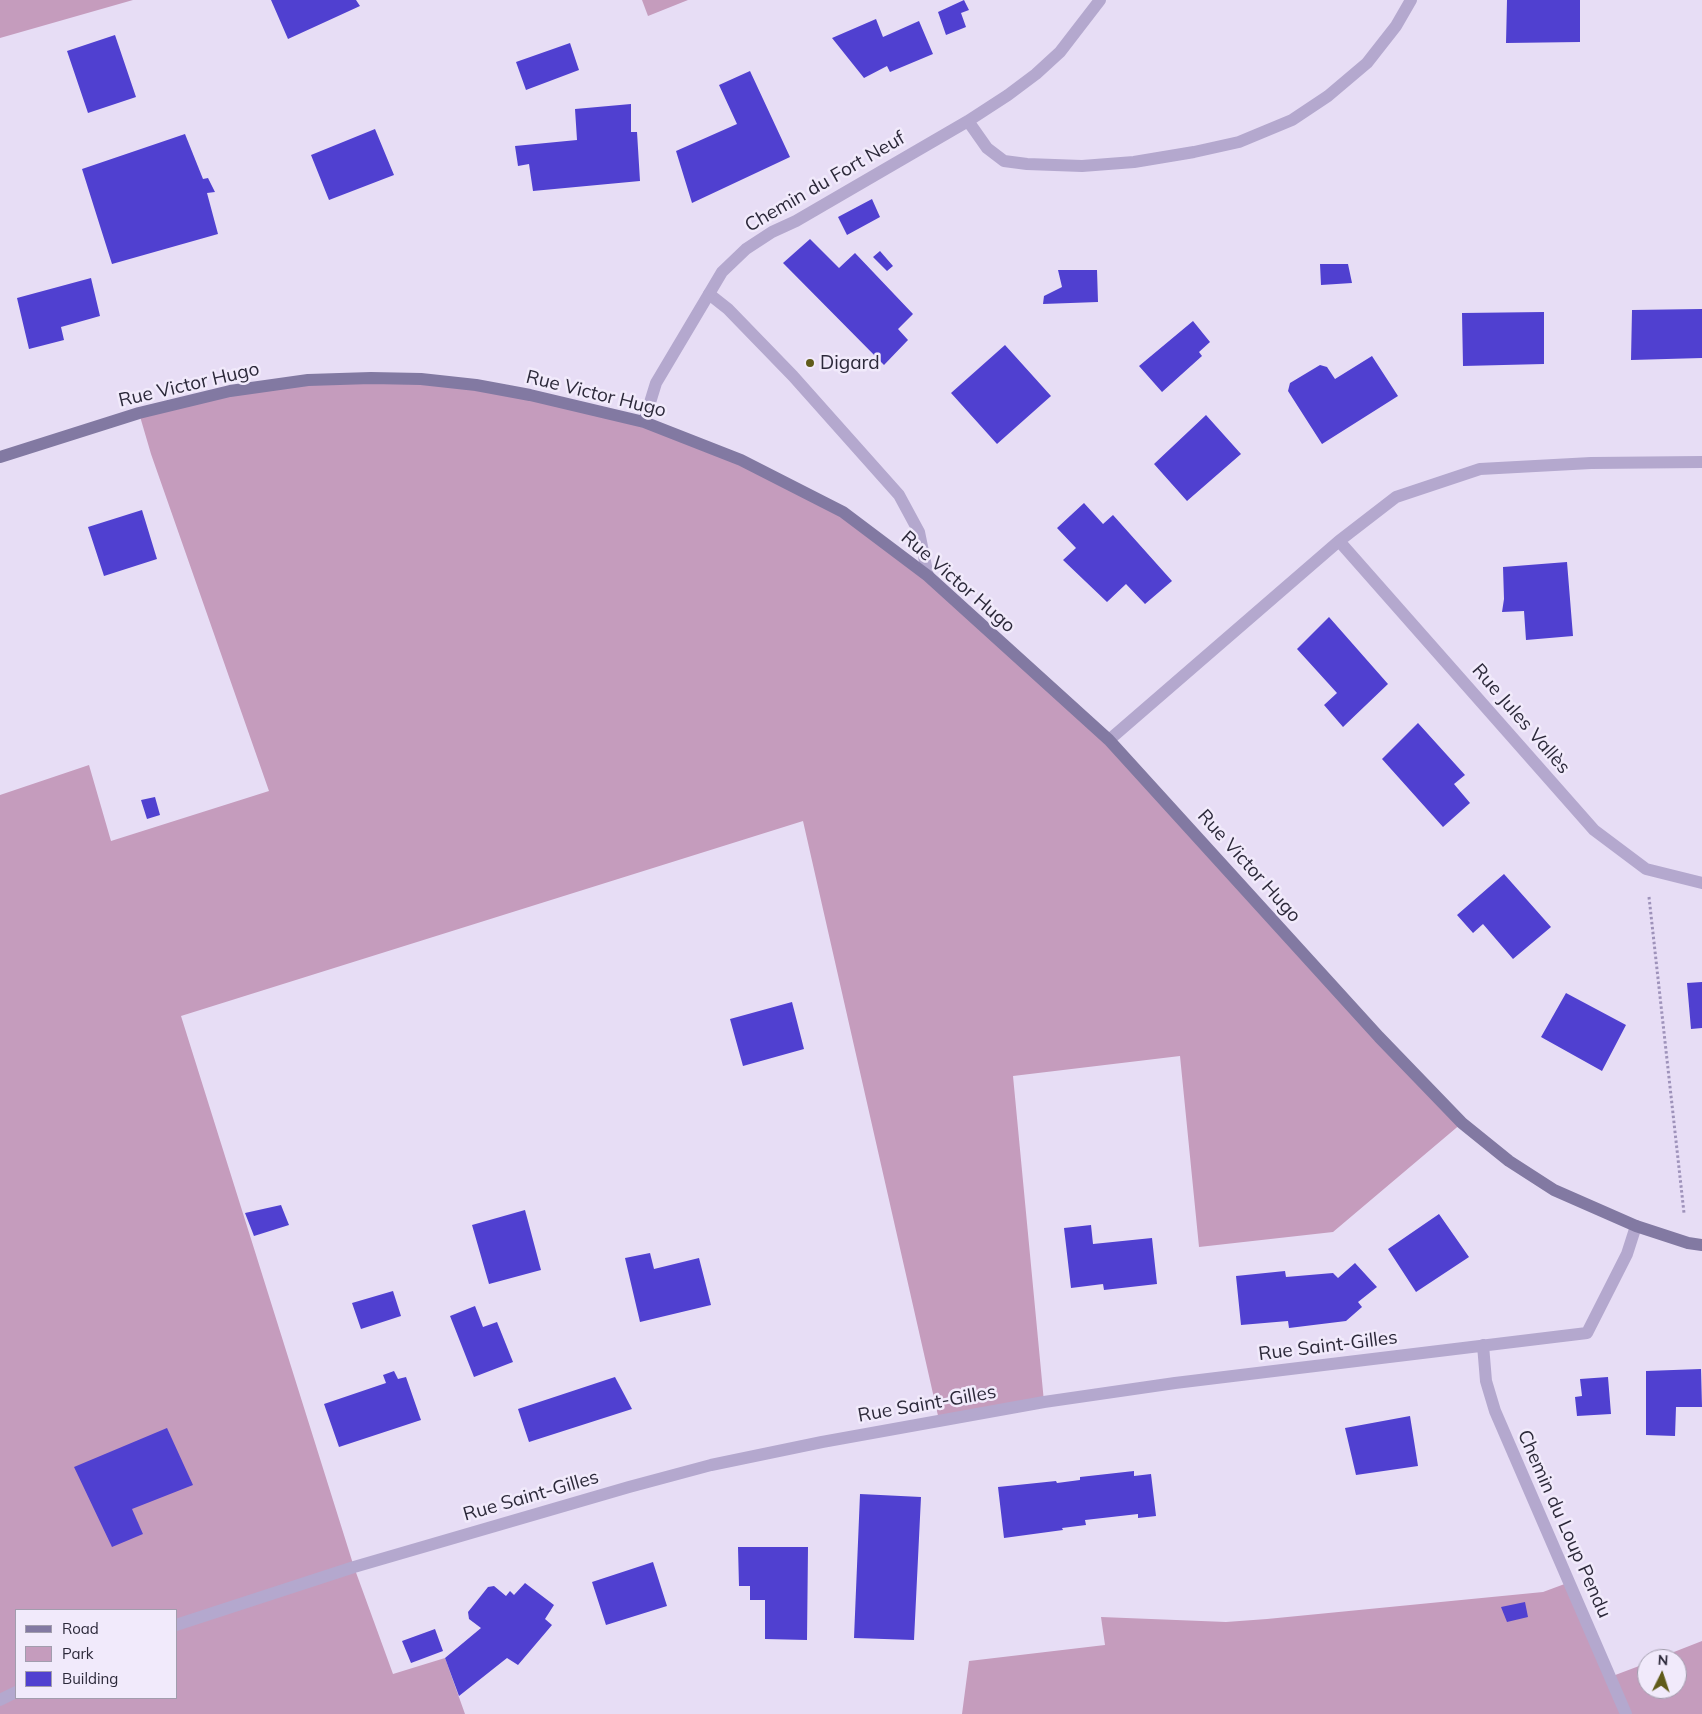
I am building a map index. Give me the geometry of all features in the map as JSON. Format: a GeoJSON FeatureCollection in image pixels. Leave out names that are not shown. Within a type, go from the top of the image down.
{"type":"FeatureCollection","features":[{"type":"Feature","properties":{"kind":"main road","name":"Rue Victor Hugo"},"geometry":{"type":"LineString","coordinates":[[0,457],[139,413],[230,392],[308,380],[388,378],[421,379],[476,385],[530,394],[644,422],[741,460],[843,512],[928,576],[1108,740],[1379,1037],[1462,1123],[1509,1161],[1554,1190],[1636,1226],[1702,1245]]}},
{"type":"Feature","properties":{"kind":"street","name":"Chemin du Fort Neuf"},"geometry":{"type":"LineString","coordinates":[[644,422],[656,383],[722,272],[746,249],[772,232],[968,121],[1008,95],[1036,74],[1060,52],[1100,0]]}},
{"type":"Feature","properties":{"kind":"street"},"geometry":{"type":"LineString","coordinates":[[968,121],[987,148],[1004,161],[1027,164],[1082,166],[1134,162],[1239,142],[1292,120],[1328,96],[1367,64],[1396,26],[1411,0]]}},
{"type":"Feature","properties":{"kind":"street"},"geometry":{"type":"LineString","coordinates":[[709,294],[728,309],[793,376],[899,494],[919,532],[928,576]]}},
{"type":"Feature","properties":{"kind":"street"},"geometry":{"type":"LineString","coordinates":[[1108,740],[1339,541],[1396,497],[1480,469],[1591,463],[1702,462]]}},
{"type":"Feature","properties":{"kind":"street","name":"Rue Jules Vallès"},"geometry":{"type":"LineString","coordinates":[[1339,541],[1594,830],[1646,869],[1702,883]]}},
{"type":"Feature","properties":{"kind":"street","name":"Rue Saint-Gilles"},"geometry":{"type":"LineString","coordinates":[[178,1625],[354,1567],[629,1487],[720,1463],[822,1442],[1044,1402],[1175,1383],[1587,1333],[1628,1254],[1636,1226]]}},
{"type":"Feature","properties":{"kind":"street","name":"Chemin du Loup Pendu"},"geometry":{"type":"LineString","coordinates":[[1484,1345],[1486,1381],[1495,1411],[1626,1714]]}},
{"type":"Feature","properties":{"kind":"street"},"geometry":{"type":"LineString","coordinates":[[0,1700],[15,1692]]}},
{"type":"Feature","properties":{"kind":"path"},"geometry":{"type":"LineString","coordinates":[[1646,869],[1688,1242]]}},
{"type":"Feature","properties":{"kind":"green space"},"geometry":{"type":"Polygon","coordinates":[[[0,0],[133,0],[0,38],[0,0]]]}},
{"type":"Feature","properties":{"kind":"green space"},"geometry":{"type":"Polygon","coordinates":[[[642,0],[688,0],[648,16],[642,0]]]}},
{"type":"Feature","properties":{"kind":"green space"},"geometry":{"type":"Polygon","coordinates":[[[421,379],[644,422],[843,512],[928,576],[1109,740],[1462,1123],[1333,1232],[1199,1247],[1180,1056],[1013,1076],[1044,1402],[939,1420],[803,821],[181,1016],[354,1567],[393,1674],[445,1658],[465,1714],[0,1714],[0,795],[89,765],[111,841],[269,791],[151,454],[139,413],[308,380],[421,379]]]}},
{"type":"Feature","properties":{"kind":"green space"},"geometry":{"type":"Polygon","coordinates":[[[1570,1582],[1610,1677],[1637,1667],[1637,1699],[1687,1699],[1687,1649],[1682,1649],[1702,1641],[1702,1714],[962,1714],[969,1661],[1105,1645],[1101,1617],[1226,1622],[1543,1592],[1570,1582]]]}},
{"type":"Feature","properties":{"kind":"building"},"geometry":{"type":"Polygon","coordinates":[[[271,0],[356,0],[360,6],[288,39],[271,0]]]}},
{"type":"Feature","properties":{"kind":"building"},"geometry":{"type":"Polygon","coordinates":[[[964,0],[969,10],[961,13],[966,27],[946,35],[938,12],[964,0]]]}},
{"type":"Feature","properties":{"kind":"building"},"geometry":{"type":"Polygon","coordinates":[[[1507,0],[1580,0],[1580,42],[1506,43],[1507,0]]]}},
{"type":"Feature","properties":{"kind":"building"},"geometry":{"type":"Polygon","coordinates":[[[876,19],[883,37],[919,21],[933,54],[890,72],[887,66],[864,78],[832,38],[876,19]]]}},
{"type":"Feature","properties":{"kind":"building"},"geometry":{"type":"Polygon","coordinates":[[[115,35],[136,97],[88,113],[67,51],[115,35]]]}},
{"type":"Feature","properties":{"kind":"building"},"geometry":{"type":"Polygon","coordinates":[[[570,43],[579,70],[526,90],[516,62],[570,43]]]}},
{"type":"Feature","properties":{"kind":"building"},"geometry":{"type":"Polygon","coordinates":[[[750,71],[790,157],[692,203],[676,151],[737,124],[719,85],[750,71]]]}},
{"type":"Feature","properties":{"kind":"building"},"geometry":{"type":"Polygon","coordinates":[[[631,104],[631,132],[637,132],[640,181],[533,191],[529,164],[518,166],[515,146],[577,140],[575,109],[631,104]]]}},
{"type":"Feature","properties":{"kind":"building"},"geometry":{"type":"Polygon","coordinates":[[[375,129],[394,175],[329,200],[311,155],[375,129]]]}},
{"type":"Feature","properties":{"kind":"building"},"geometry":{"type":"Polygon","coordinates":[[[185,134],[203,179],[208,178],[215,192],[207,193],[218,234],[112,264],[82,169],[185,134]]]}},
{"type":"Feature","properties":{"kind":"building"},"geometry":{"type":"Polygon","coordinates":[[[872,199],[880,217],[847,235],[838,217],[872,199]]]}},
{"type":"Feature","properties":{"kind":"building"},"geometry":{"type":"Polygon","coordinates":[[[810,239],[839,268],[855,253],[913,314],[898,329],[908,340],[884,365],[783,263],[810,239]]]}},
{"type":"Feature","properties":{"kind":"building"},"geometry":{"type":"Polygon","coordinates":[[[880,251],[893,266],[887,271],[873,257],[880,251]]]}},
{"type":"Feature","properties":{"kind":"building"},"geometry":{"type":"Polygon","coordinates":[[[1320,264],[1348,264],[1352,283],[1321,285],[1320,264]]]}},
{"type":"Feature","properties":{"kind":"building"},"geometry":{"type":"Polygon","coordinates":[[[1058,270],[1097,270],[1098,302],[1043,304],[1044,296],[1062,287],[1058,270]]]}},
{"type":"Feature","properties":{"kind":"building"},"geometry":{"type":"Polygon","coordinates":[[[91,278],[100,316],[61,327],[64,340],[29,349],[17,298],[91,278]]]}},
{"type":"Feature","properties":{"kind":"building"},"geometry":{"type":"Polygon","coordinates":[[[1702,309],[1702,358],[1631,360],[1632,310],[1702,309]]]}},
{"type":"Feature","properties":{"kind":"building"},"geometry":{"type":"Polygon","coordinates":[[[1544,312],[1544,364],[1463,366],[1462,313],[1544,312]]]}},
{"type":"Feature","properties":{"kind":"building"},"geometry":{"type":"Polygon","coordinates":[[[1193,321],[1210,342],[1199,352],[1202,356],[1162,392],[1139,366],[1193,321]]]}},
{"type":"Feature","properties":{"kind":"building"},"geometry":{"type":"Polygon","coordinates":[[[1005,345],[1051,396],[997,444],[951,393],[1005,345]]]}},
{"type":"Feature","properties":{"kind":"building"},"geometry":{"type":"Polygon","coordinates":[[[1372,356],[1398,396],[1322,444],[1288,391],[1290,383],[1320,365],[1327,367],[1335,379],[1372,356]]]}},
{"type":"Feature","properties":{"kind":"building"},"geometry":{"type":"Polygon","coordinates":[[[1206,415],[1241,454],[1187,501],[1154,464],[1206,415]]]}},
{"type":"Feature","properties":{"kind":"building"},"geometry":{"type":"Polygon","coordinates":[[[1084,503],[1103,524],[1113,515],[1172,581],[1145,604],[1126,584],[1107,602],[1063,560],[1076,548],[1057,528],[1084,503]]]}},
{"type":"Feature","properties":{"kind":"building"},"geometry":{"type":"Polygon","coordinates":[[[142,510],[157,559],[104,576],[88,527],[142,510]]]}},
{"type":"Feature","properties":{"kind":"building"},"geometry":{"type":"Polygon","coordinates":[[[1567,562],[1573,636],[1526,640],[1524,611],[1502,612],[1504,599],[1503,567],[1567,562]]]}},
{"type":"Feature","properties":{"kind":"building"},"geometry":{"type":"Polygon","coordinates":[[[1329,617],[1388,684],[1343,727],[1324,705],[1337,693],[1297,649],[1329,617]]]}},
{"type":"Feature","properties":{"kind":"building"},"geometry":{"type":"Polygon","coordinates":[[[1418,723],[1465,775],[1454,784],[1470,803],[1443,827],[1382,759],[1418,723]]]}},
{"type":"Feature","properties":{"kind":"building"},"geometry":{"type":"Polygon","coordinates":[[[155,797],[160,815],[147,819],[141,800],[155,797]]]}},
{"type":"Feature","properties":{"kind":"building"},"geometry":{"type":"Polygon","coordinates":[[[1504,874],[1551,927],[1513,959],[1483,924],[1473,933],[1457,915],[1504,874]]]}},
{"type":"Feature","properties":{"kind":"building"},"geometry":{"type":"Polygon","coordinates":[[[1702,982],[1702,1028],[1691,1029],[1687,983],[1702,982]]]}},
{"type":"Feature","properties":{"kind":"building"},"geometry":{"type":"Polygon","coordinates":[[[1566,993],[1626,1025],[1602,1071],[1541,1037],[1566,993]]]}},
{"type":"Feature","properties":{"kind":"building"},"geometry":{"type":"Polygon","coordinates":[[[792,1002],[804,1049],[743,1066],[730,1019],[792,1002]]]}},
{"type":"Feature","properties":{"kind":"building"},"geometry":{"type":"Polygon","coordinates":[[[281,1205],[289,1225],[254,1236],[245,1213],[281,1205]]]}},
{"type":"Feature","properties":{"kind":"building"},"geometry":{"type":"Polygon","coordinates":[[[525,1210],[541,1270],[489,1284],[472,1225],[525,1210]]]}},
{"type":"Feature","properties":{"kind":"building"},"geometry":{"type":"Polygon","coordinates":[[[1439,1214],[1469,1257],[1416,1292],[1388,1249],[1439,1214]]]}},
{"type":"Feature","properties":{"kind":"building"},"geometry":{"type":"Polygon","coordinates":[[[1091,1225],[1093,1244],[1152,1238],[1157,1284],[1104,1290],[1103,1284],[1071,1288],[1064,1228],[1091,1225]]]}},
{"type":"Feature","properties":{"kind":"building"},"geometry":{"type":"Polygon","coordinates":[[[650,1253],[654,1269],[699,1258],[711,1305],[640,1322],[625,1258],[650,1253]]]}},
{"type":"Feature","properties":{"kind":"building"},"geometry":{"type":"Polygon","coordinates":[[[1355,1263],[1377,1287],[1358,1302],[1362,1307],[1346,1321],[1289,1328],[1288,1321],[1241,1325],[1236,1276],[1285,1271],[1286,1277],[1333,1273],[1338,1278],[1355,1263]]]}},
{"type":"Feature","properties":{"kind":"building"},"geometry":{"type":"Polygon","coordinates":[[[393,1291],[401,1316],[361,1329],[352,1303],[393,1291]]]}},
{"type":"Feature","properties":{"kind":"building"},"geometry":{"type":"Polygon","coordinates":[[[475,1306],[483,1327],[497,1322],[513,1362],[474,1377],[450,1316],[475,1306]]]}},
{"type":"Feature","properties":{"kind":"building"},"geometry":{"type":"Polygon","coordinates":[[[1701,1369],[1702,1407],[1676,1407],[1675,1436],[1646,1435],[1646,1371],[1701,1369]]]}},
{"type":"Feature","properties":{"kind":"building"},"geometry":{"type":"Polygon","coordinates":[[[394,1371],[398,1379],[406,1377],[421,1420],[339,1447],[324,1404],[386,1383],[383,1375],[394,1371]]]}},
{"type":"Feature","properties":{"kind":"building"},"geometry":{"type":"Polygon","coordinates":[[[615,1377],[632,1409],[529,1442],[518,1409],[615,1377]]]}},
{"type":"Feature","properties":{"kind":"building"},"geometry":{"type":"Polygon","coordinates":[[[1608,1377],[1611,1414],[1577,1416],[1575,1397],[1582,1396],[1580,1379],[1608,1377]]]}},
{"type":"Feature","properties":{"kind":"building"},"geometry":{"type":"Polygon","coordinates":[[[1410,1416],[1418,1466],[1356,1475],[1345,1428],[1410,1416]]]}},
{"type":"Feature","properties":{"kind":"building"},"geometry":{"type":"Polygon","coordinates":[[[167,1428],[193,1485],[132,1509],[143,1534],[112,1547],[74,1467],[167,1428]]]}},
{"type":"Feature","properties":{"kind":"building"},"geometry":{"type":"Polygon","coordinates":[[[1134,1471],[1134,1476],[1151,1474],[1156,1516],[1138,1518],[1138,1514],[1085,1520],[1086,1525],[1004,1538],[998,1487],[1056,1481],[1057,1483],[1080,1480],[1080,1477],[1134,1471]]]}},
{"type":"Feature","properties":{"kind":"building"},"geometry":{"type":"Polygon","coordinates":[[[860,1494],[921,1497],[914,1640],[854,1638],[860,1494]]]}},
{"type":"Feature","properties":{"kind":"building"},"geometry":{"type":"Polygon","coordinates":[[[738,1547],[808,1547],[807,1640],[765,1639],[765,1600],[750,1600],[750,1586],[739,1586],[738,1547]]]}},
{"type":"Feature","properties":{"kind":"building"},"geometry":{"type":"Polygon","coordinates":[[[653,1562],[667,1606],[606,1625],[592,1582],[653,1562]]]}},
{"type":"Feature","properties":{"kind":"building"},"geometry":{"type":"Polygon","coordinates":[[[525,1583],[554,1605],[545,1619],[552,1625],[518,1665],[507,1658],[459,1696],[445,1658],[481,1628],[469,1619],[468,1612],[488,1587],[494,1586],[506,1596],[510,1591],[514,1595],[525,1583]]]}},
{"type":"Feature","properties":{"kind":"building"},"geometry":{"type":"Polygon","coordinates":[[[1525,1602],[1528,1617],[1507,1622],[1501,1607],[1525,1602]]]}},
{"type":"Feature","properties":{"kind":"building"},"geometry":{"type":"Polygon","coordinates":[[[435,1629],[443,1651],[411,1663],[402,1641],[435,1629]]]}},
{"type":"Feature","properties":{"kind":"place","name":"Digard"},"geometry":{"type":"Point","coordinates":[810,363]}}]}
